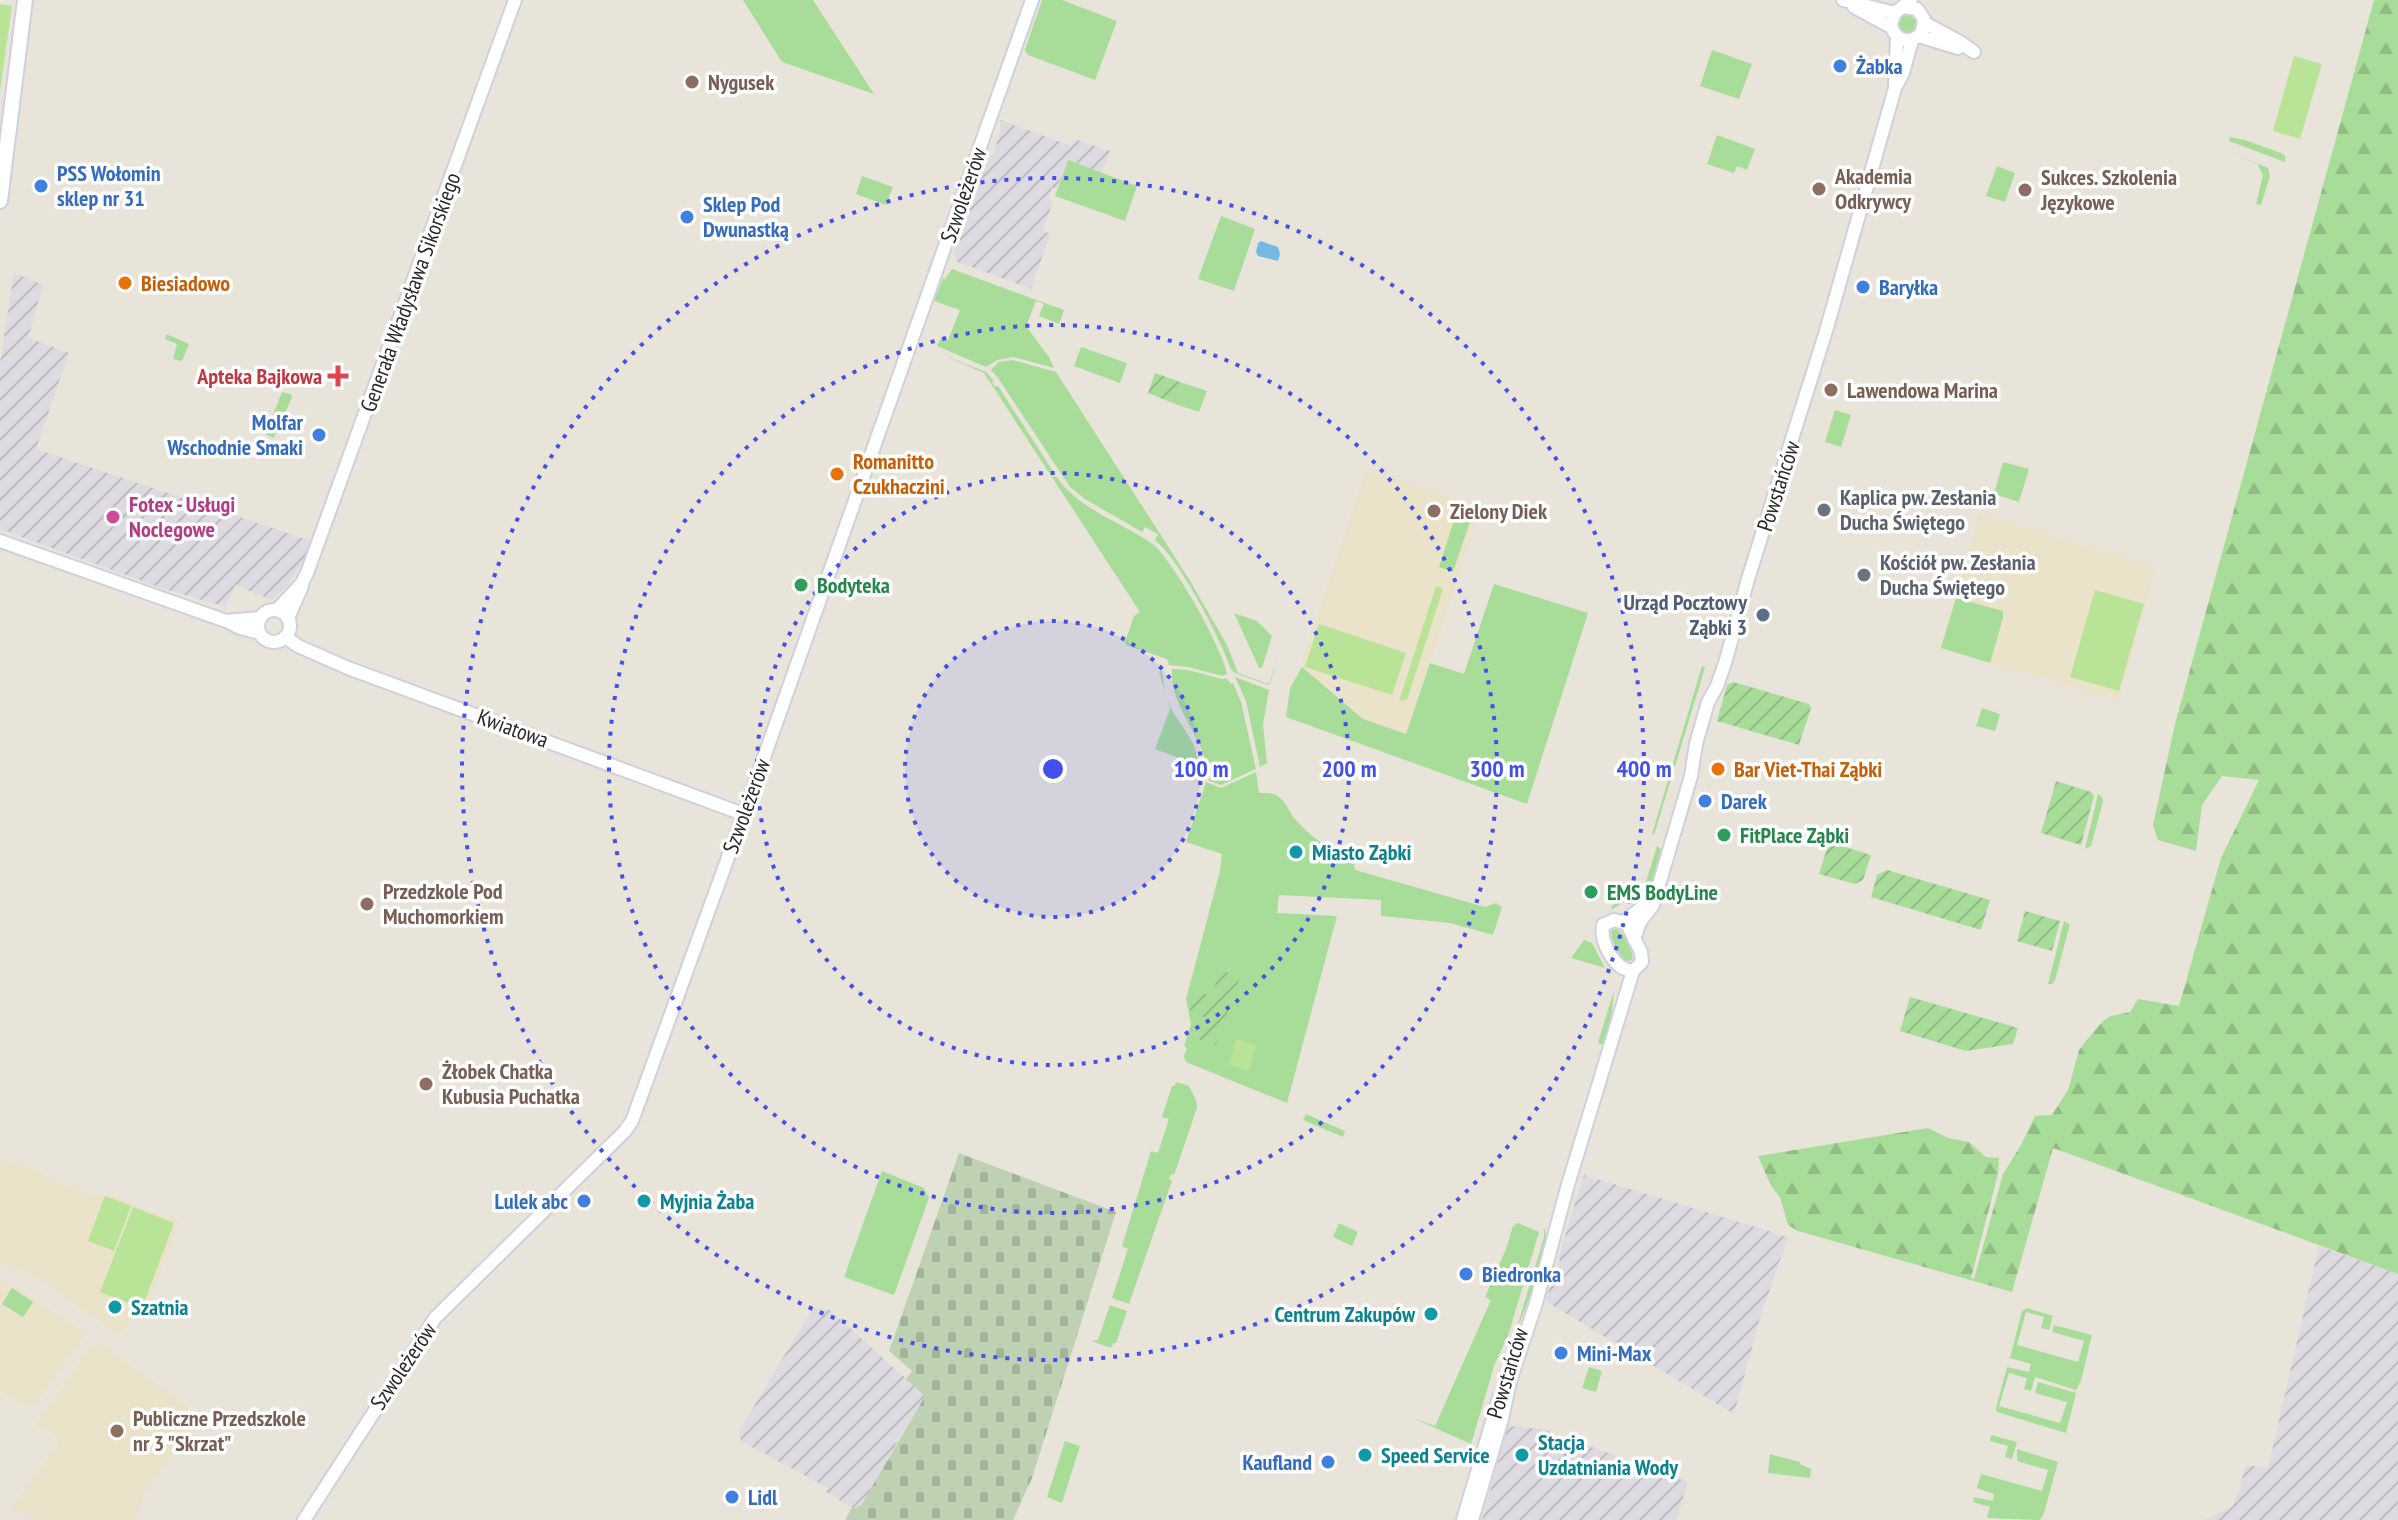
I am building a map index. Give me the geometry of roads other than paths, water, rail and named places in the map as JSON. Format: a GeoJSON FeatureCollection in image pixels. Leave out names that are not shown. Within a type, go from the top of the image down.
{"type":"FeatureCollection","features":[{"type":"Feature","properties":{"kind":"main road"},"geometry":{"type":"LineString","coordinates":[[0,201],[25,0]]}},
{"type":"Feature","properties":{"kind":"street","name":"Generała Władysława Sikorskiego"},"geometry":{"type":"LineString","coordinates":[[288,618],[300,594],[515,0]]}},
{"type":"Feature","properties":{"kind":"street","name":"Szwoleżerów"},"geometry":{"type":"LineString","coordinates":[[304,1520],[435,1318],[632,1121],[1032,0]]}},
{"type":"Feature","properties":{"kind":"street"},"geometry":{"type":"LineString","coordinates":[[1844,0],[1914,8],[1974,52],[1894,32],[1844,0]]}},
{"type":"Feature","properties":{"kind":"street","name":"Powstańców"},"geometry":{"type":"LineString","coordinates":[[1895,88],[1894,32],[1903,7]]}},
{"type":"Feature","properties":{"kind":"street","name":"Powstańców"},"geometry":{"type":"LineString","coordinates":[[1627,970],[1639,967],[1643,958],[1634,939],[1640,922],[1653,905],[1691,776],[1706,710],[1726,660],[1748,579],[1826,331],[1895,88],[1916,38],[1923,12]]}},
{"type":"Feature","properties":{"kind":"street"},"geometry":{"type":"LineString","coordinates":[[0,541],[240,628],[260,633],[265,639],[273,641],[285,637],[290,628],[288,618],[277,610],[267,611],[260,618],[226,621]]}},
{"type":"Feature","properties":{"kind":"street","name":"Generała Władysława Sikorskiego"},"geometry":{"type":"LineString","coordinates":[[277,610],[302,583]]}},
{"type":"Feature","properties":{"kind":"street"},"geometry":{"type":"LineString","coordinates":[[260,618],[260,633]]}},
{"type":"Feature","properties":{"kind":"street","name":"Kwiatowa"},"geometry":{"type":"LineString","coordinates":[[285,637],[348,668],[743,814]]}},
{"type":"Feature","properties":{"kind":"street","name":"Powstańców"},"geometry":{"type":"LineString","coordinates":[[1472,1520],[1615,1026],[1627,970],[1602,937],[1603,925],[1612,920],[1624,922],[1640,909],[1659,882]]}},
{"type":"Feature","properties":{"kind":"street"},"geometry":{"type":"LineString","coordinates":[[1624,922],[1634,939]]}},
{"type":"Feature","properties":{"kind":"street","name":"Powstańców"},"geometry":{"type":"LineString","coordinates":[[1463,1520],[1519,1335],[1556,1228]]}},
{"type":"Feature","properties":{"kind":"water"},"geometry":{"type":"Polygon","coordinates":[[[1261,241],[1278,247],[1278,261],[1258,256],[1256,252],[1261,241]]]}},
{"type":"Feature","properties":{"kind":"place","name":"Żabka"},"geometry":{"type":"Point","coordinates":[1840,66]}},
{"type":"Feature","properties":{"kind":"place","name":"Nygusek"},"geometry":{"type":"Point","coordinates":[692,82]}},
{"type":"Feature","properties":{"kind":"place","name":"PSS Wołomin sklep nr 31"},"geometry":{"type":"Point","coordinates":[41,186]}},
{"type":"Feature","properties":{"kind":"place","name":"Akademia Odkrywcy"},"geometry":{"type":"Point","coordinates":[1819,189]}},
{"type":"Feature","properties":{"kind":"place","name":"Sukces. Szkolenia Językowe"},"geometry":{"type":"Point","coordinates":[2025,190]}},
{"type":"Feature","properties":{"kind":"place","name":"Sklep Pod Dwunastką"},"geometry":{"type":"Point","coordinates":[687,217]}},
{"type":"Feature","properties":{"kind":"place","name":"Biesiadowo"},"geometry":{"type":"Point","coordinates":[125,283]}},
{"type":"Feature","properties":{"kind":"place","name":"Baryłka"},"geometry":{"type":"Point","coordinates":[1863,287]}},
{"type":"Feature","properties":{"kind":"place","name":"Apteka Bajkowa"},"geometry":{"type":"Point","coordinates":[338,376]}},
{"type":"Feature","properties":{"kind":"place","name":"Lawendowa Marina"},"geometry":{"type":"Point","coordinates":[1831,390]}},
{"type":"Feature","properties":{"kind":"place","name":"Molfar Wschodnie Smaki"},"geometry":{"type":"Point","coordinates":[319,435]}},
{"type":"Feature","properties":{"kind":"place","name":"Romanitto Czukhaczini"},"geometry":{"type":"Point","coordinates":[837,474]}},
{"type":"Feature","properties":{"kind":"place","name":"Kaplica pw. Zesłania Ducha Świętego"},"geometry":{"type":"Point","coordinates":[1824,510]}},
{"type":"Feature","properties":{"kind":"place","name":"Zielony Diek"},"geometry":{"type":"Point","coordinates":[1434,511]}},
{"type":"Feature","properties":{"kind":"place","name":"Fotex - Usługi Noclegowe"},"geometry":{"type":"Point","coordinates":[113,517]}},
{"type":"Feature","properties":{"kind":"place","name":"Kościół pw. Zesłania Ducha Świętego"},"geometry":{"type":"Point","coordinates":[1864,575]}},
{"type":"Feature","properties":{"kind":"place","name":"Bodyteka"},"geometry":{"type":"Point","coordinates":[801,585]}},
{"type":"Feature","properties":{"kind":"place","name":"Urząd Pocztowy Ząbki 3"},"geometry":{"type":"Point","coordinates":[1763,615]}},
{"type":"Feature","properties":{"kind":"place","name":"Bar Viet-Thai Ząbki"},"geometry":{"type":"Point","coordinates":[1718,769]}},
{"type":"Feature","properties":{"kind":"place","name":"Darek"},"geometry":{"type":"Point","coordinates":[1705,801]}},
{"type":"Feature","properties":{"kind":"place","name":"FitPlace Ząbki"},"geometry":{"type":"Point","coordinates":[1724,835]}},
{"type":"Feature","properties":{"kind":"place","name":"Miasto Ząbki"},"geometry":{"type":"Point","coordinates":[1296,852]}},
{"type":"Feature","properties":{"kind":"place","name":"EMS BodyLine"},"geometry":{"type":"Point","coordinates":[1591,892]}},
{"type":"Feature","properties":{"kind":"place","name":"Przedzkole Pod Muchomorkiem"},"geometry":{"type":"Point","coordinates":[367,904]}},
{"type":"Feature","properties":{"kind":"place","name":"Żłobek Chatka Kubusia Puchatka"},"geometry":{"type":"Point","coordinates":[426,1084]}},
{"type":"Feature","properties":{"kind":"place","name":"Lulek abc"},"geometry":{"type":"Point","coordinates":[584,1201]}},
{"type":"Feature","properties":{"kind":"place","name":"Myjnia Żaba"},"geometry":{"type":"Point","coordinates":[644,1201]}},
{"type":"Feature","properties":{"kind":"place","name":"Biedronka"},"geometry":{"type":"Point","coordinates":[1466,1274]}},
{"type":"Feature","properties":{"kind":"place","name":"Szatnia"},"geometry":{"type":"Point","coordinates":[115,1307]}},
{"type":"Feature","properties":{"kind":"place","name":"Centrum Zakupów"},"geometry":{"type":"Point","coordinates":[1431,1314]}},
{"type":"Feature","properties":{"kind":"place","name":"Mini-Max"},"geometry":{"type":"Point","coordinates":[1561,1353]}},
{"type":"Feature","properties":{"kind":"place","name":"Publiczne Przedszkole nr 3 \"Skrzat\""},"geometry":{"type":"Point","coordinates":[117,1431]}},
{"type":"Feature","properties":{"kind":"place","name":"Speed Service"},"geometry":{"type":"Point","coordinates":[1365,1455]}},
{"type":"Feature","properties":{"kind":"place","name":"Stacja Uzdatniania Wody"},"geometry":{"type":"Point","coordinates":[1522,1455]}},
{"type":"Feature","properties":{"kind":"place","name":"Kaufland"},"geometry":{"type":"Point","coordinates":[1328,1462]}},
{"type":"Feature","properties":{"kind":"place","name":"Lidl"},"geometry":{"type":"Point","coordinates":[732,1497]}}]}
